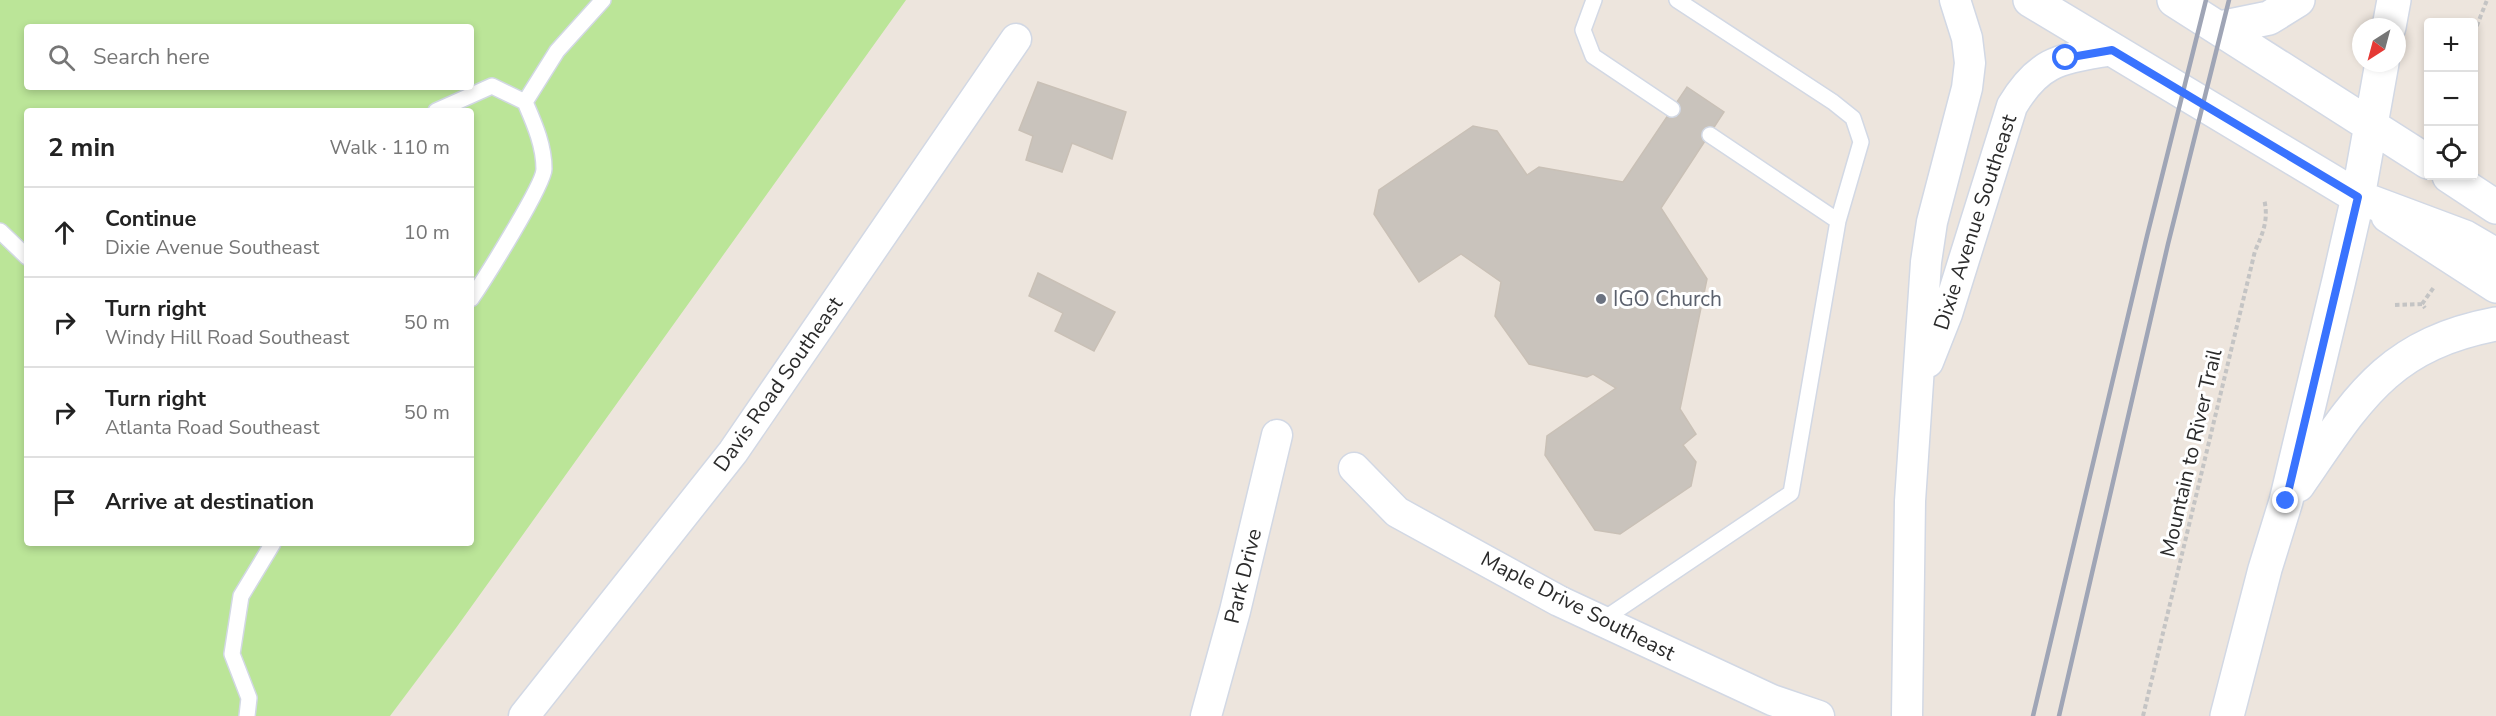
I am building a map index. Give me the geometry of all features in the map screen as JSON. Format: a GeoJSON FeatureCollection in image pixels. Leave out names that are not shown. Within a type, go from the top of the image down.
{"type":"FeatureCollection","features":[{"type":"Feature","properties":{"kind":"main road"},"geometry":{"type":"LineString","coordinates":[[2030,0],[2358,197],[2496,286]]}},
{"type":"Feature","properties":{"kind":"main road"},"geometry":{"type":"LineString","coordinates":[[2174,0],[2370,122],[2424,159]]}},
{"type":"Feature","properties":{"kind":"main road"},"geometry":{"type":"LineString","coordinates":[[2220,28],[2269,18],[2298,0]]}},
{"type":"Feature","properties":{"kind":"main road"},"geometry":{"type":"LineString","coordinates":[[2391,18],[2394,0]]}},
{"type":"Feature","properties":{"kind":"main road"},"geometry":{"type":"LineString","coordinates":[[2227,716],[2265,569],[2286,501],[2358,197],[2380,72]]}},
{"type":"Feature","properties":{"kind":"main road"},"geometry":{"type":"LineString","coordinates":[[2370,122],[2424,150]]}},
{"type":"Feature","properties":{"kind":"main road"},"geometry":{"type":"LineString","coordinates":[[2478,177],[2496,187]]}},
{"type":"Feature","properties":{"kind":"main road"},"geometry":{"type":"LineString","coordinates":[[2455,180],[2496,207]]}},
{"type":"Feature","properties":{"kind":"main road"},"geometry":{"type":"LineString","coordinates":[[2358,197],[2465,237],[2496,255]]}},
{"type":"Feature","properties":{"kind":"main road"},"geometry":{"type":"LineString","coordinates":[[2286,501],[2357,400],[2378,379],[2404,358],[2442,339],[2496,324]]}},
{"type":"Feature","properties":{"kind":"street","name":"Dixie Avenue Southeast"},"geometry":{"type":"LineString","coordinates":[[1907,716],[1910,501],[1926,262],[1932,222],[1967,88],[1970,63],[1967,38],[1955,0]]}},
{"type":"Feature","properties":{"kind":"street","name":"Davis Road Southeast"},"geometry":{"type":"LineString","coordinates":[[524,716],[733,452],[1016,39]]}},
{"type":"Feature","properties":{"kind":"street","name":"Dixie Avenue Southeast"},"geometry":{"type":"LineString","coordinates":[[1919,384],[1947,314],[2012,106],[2025,85],[2040,70],[2066,58],[2112,50]]}},
{"type":"Feature","properties":{"kind":"street","name":"Park Drive"},"geometry":{"type":"LineString","coordinates":[[1206,716],[1235,611],[1277,435]]}},
{"type":"Feature","properties":{"kind":"street","name":"Maple Drive Southeast"},"geometry":{"type":"LineString","coordinates":[[1354,468],[1397,512],[1600,621],[1772,700],[1819,716]]}},
{"type":"Feature","properties":{"kind":"lane"},"geometry":{"type":"LineString","coordinates":[[525,102],[557,51],[603,0]]}},
{"type":"Feature","properties":{"kind":"lane"},"geometry":{"type":"LineString","coordinates":[[1594,0],[1583,30],[1593,56],[1672,109]]}},
{"type":"Feature","properties":{"kind":"lane"},"geometry":{"type":"LineString","coordinates":[[1600,621],[1791,493],[1838,221],[1861,142],[1853,118],[1833,102],[1677,0]]}},
{"type":"Feature","properties":{"kind":"lane"},"geometry":{"type":"LineString","coordinates":[[443,108],[492,86],[525,102],[538,133],[545,171],[500,255],[474,294]]}},
{"type":"Feature","properties":{"kind":"lane"},"geometry":{"type":"LineString","coordinates":[[1710,135],[1838,221]]}},
{"type":"Feature","properties":{"kind":"lane"},"geometry":{"type":"LineString","coordinates":[[0,231],[24,254]]}},
{"type":"Feature","properties":{"kind":"lane"},"geometry":{"type":"LineString","coordinates":[[247,716],[249,698],[232,654],[242,596],[271,546]]}},
{"type":"Feature","properties":{"kind":"path"},"geometry":{"type":"LineString","coordinates":[[2478,23],[2487,0]]}},
{"type":"Feature","properties":{"kind":"path","name":"Mountain to River Trail"},"geometry":{"type":"LineString","coordinates":[[2143,716],[2255,251],[2264,229],[2267,213],[2264,199]]}},
{"type":"Feature","properties":{"kind":"path"},"geometry":{"type":"LineString","coordinates":[[2422,304],[2437,284]]}},
{"type":"Feature","properties":{"kind":"green space"},"geometry":{"type":"Polygon","coordinates":[[[0,0],[906,0],[456,628],[390,716],[0,716],[0,0]]]}},
{"type":"Feature","properties":{"kind":"building"},"geometry":{"type":"Polygon","coordinates":[[[1038,82],[1126,112],[1112,159],[1072,143],[1062,172],[1026,160],[1033,136],[1019,130],[1038,82]]]}},
{"type":"Feature","properties":{"kind":"building","name":"IGO Church"},"geometry":{"type":"Polygon","coordinates":[[[1687,87],[1724,112],[1661,208],[1707,279],[1680,409],[1696,434],[1683,445],[1696,462],[1691,486],[1620,534],[1595,530],[1545,455],[1547,436],[1616,388],[1593,374],[1587,377],[1529,364],[1495,316],[1501,282],[1461,254],[1419,282],[1374,214],[1379,190],[1473,126],[1497,131],[1527,175],[1539,167],[1623,182],[1687,87]]]}},
{"type":"Feature","properties":{"kind":"building"},"geometry":{"type":"Polygon","coordinates":[[[1038,273],[1115,312],[1094,351],[1055,331],[1063,313],[1029,296],[1038,273]]]}},
{"type":"Feature","properties":{"kind":"railway"},"geometry":{"type":"LineString","coordinates":[[2033,716],[2147,236],[2206,0]]}},
{"type":"Feature","properties":{"kind":"railway"},"geometry":{"type":"LineString","coordinates":[[2059,716],[2168,244],[2229,0]]}},
{"type":"Feature","properties":{"kind":"place","name":"IGO Church"},"geometry":{"type":"Point","coordinates":[1601,299]}},
{"type":"Feature","properties":{"kind":"route"},"geometry":{"type":"LineString","coordinates":[[2066,58],[2112,50],[2358,197],[2286,501]]}}]}
